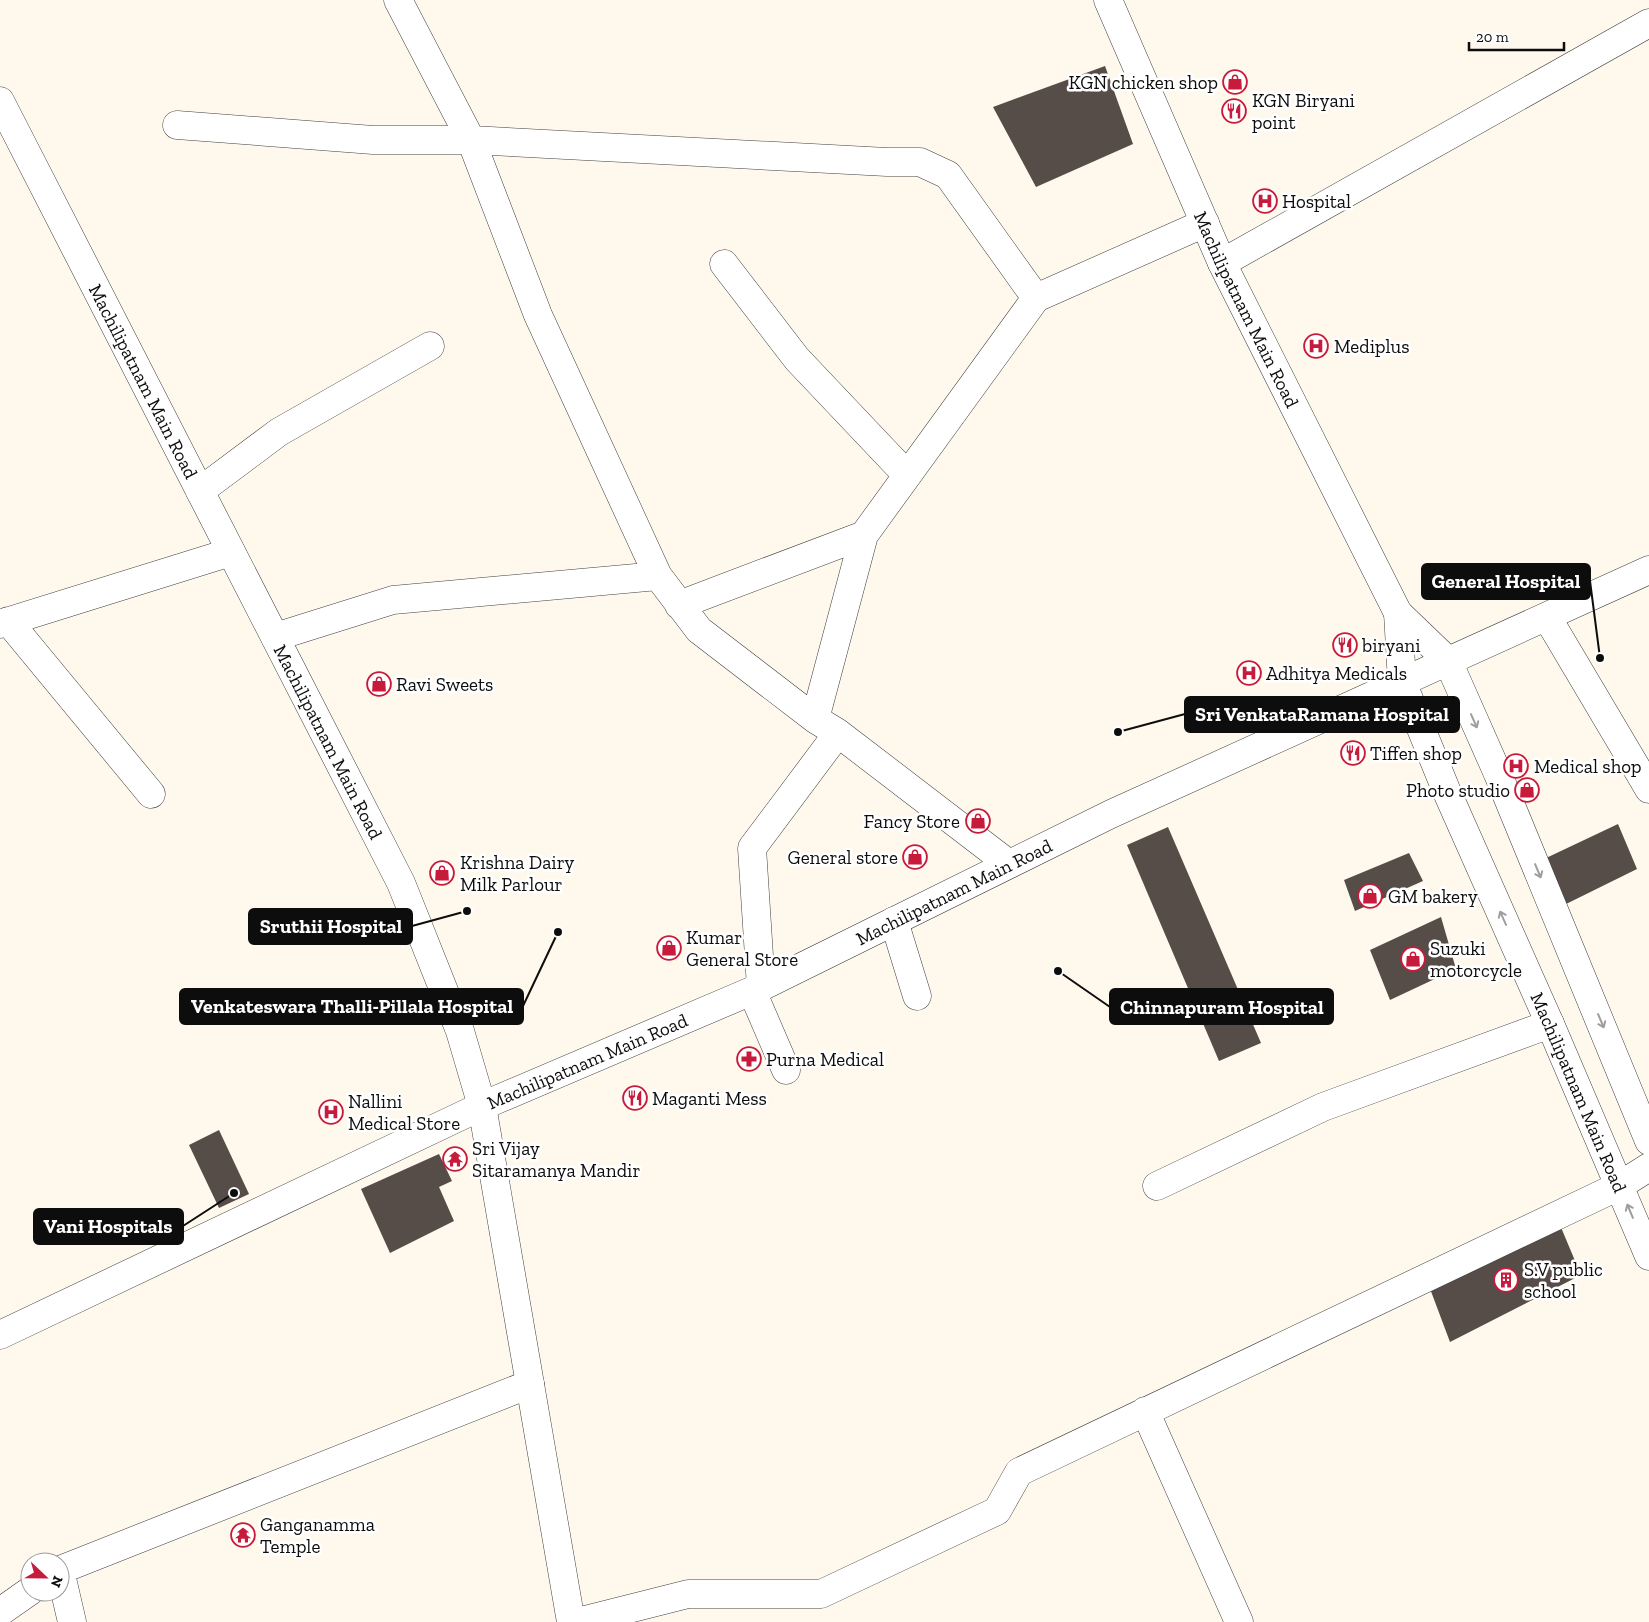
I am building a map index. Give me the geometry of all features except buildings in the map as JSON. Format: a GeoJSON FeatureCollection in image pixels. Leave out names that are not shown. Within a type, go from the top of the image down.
{"type":"FeatureCollection","features":[{"type":"Feature","properties":{"kind":"street"},"geometry":{"type":"LineString","coordinates":[[398,0],[471,140],[538,316],[658,576],[699,630],[1009,864]]}},
{"type":"Feature","properties":{"kind":"street","name":"Machilipatnam Main Road"},"geometry":{"type":"LineString","coordinates":[[1108,0],[1222,263],[1398,613],[1448,661],[1502,783],[1649,1141]]}},
{"type":"Feature","properties":{"kind":"street"},"geometry":{"type":"LineString","coordinates":[[1222,263],[1649,23]]}},
{"type":"Feature","properties":{"kind":"street","name":"Machilipatnam Main Road"},"geometry":{"type":"LineString","coordinates":[[0,102],[401,883],[460,1031],[482,1106],[756,989],[1111,814],[1448,661]]}},
{"type":"Feature","properties":{"kind":"street"},"geometry":{"type":"LineString","coordinates":[[177,125],[373,140],[471,140],[887,162],[920,162],[948,175],[1036,298]]}},
{"type":"Feature","properties":{"kind":"street"},"geometry":{"type":"LineString","coordinates":[[786,1070],[756,989],[752,848],[826,726],[864,535],[1036,298],[1204,223]]}},
{"type":"Feature","properties":{"kind":"street"},"geometry":{"type":"LineString","coordinates":[[724,264],[797,359],[907,475]]}},
{"type":"Feature","properties":{"kind":"street"},"geometry":{"type":"LineString","coordinates":[[200,492],[279,432],[430,346]]}},
{"type":"Feature","properties":{"kind":"street"},"geometry":{"type":"LineString","coordinates":[[679,605],[864,535]]}},
{"type":"Feature","properties":{"kind":"street"},"geometry":{"type":"LineString","coordinates":[[151,794],[4,622],[231,552]]}},
{"type":"Feature","properties":{"kind":"street"},"geometry":{"type":"LineString","coordinates":[[1448,661],[1649,570]]}},
{"type":"Feature","properties":{"kind":"street"},"geometry":{"type":"LineString","coordinates":[[275,637],[393,600],[658,576]]}},
{"type":"Feature","properties":{"kind":"street","name":"Machilipatnam Main Road"},"geometry":{"type":"LineString","coordinates":[[1398,613],[1402,682],[1649,1256]]}},
{"type":"Feature","properties":{"kind":"street"},"geometry":{"type":"LineString","coordinates":[[1548,617],[1649,789]]}},
{"type":"Feature","properties":{"kind":"street"},"geometry":{"type":"LineString","coordinates":[[894,921],[917,996]]}},
{"type":"Feature","properties":{"kind":"street"},"geometry":{"type":"LineString","coordinates":[[1157,1186],[1323,1107],[1550,1024]]}},
{"type":"Feature","properties":{"kind":"street"},"geometry":{"type":"LineString","coordinates":[[2,1329],[482,1106],[571,1622]]}},
{"type":"Feature","properties":{"kind":"street"},"geometry":{"type":"LineString","coordinates":[[578,1622],[688,1594],[821,1594],[997,1511],[1018,1472],[1619,1186],[1649,1167]]}},
{"type":"Feature","properties":{"kind":"street"},"geometry":{"type":"LineString","coordinates":[[70,1566],[530,1384]]}},
{"type":"Feature","properties":{"kind":"street"},"geometry":{"type":"LineString","coordinates":[[1145,1411],[1239,1622]]}},
{"type":"Feature","properties":{"kind":"street"},"geometry":{"type":"LineString","coordinates":[[0,1612],[20,1598]]}},
{"type":"Feature","properties":{"kind":"street"},"geometry":{"type":"LineString","coordinates":[[67,1602],[72,1622]]}},
{"type":"Feature","properties":{"kind":"place","name":"KGN chicken shop"},"geometry":{"type":"Point","coordinates":[1235,82]}},
{"type":"Feature","properties":{"kind":"place","name":"KGN Biryani point"},"geometry":{"type":"Point","coordinates":[1234,111]}},
{"type":"Feature","properties":{"kind":"place","name":"Hospital"},"geometry":{"type":"Point","coordinates":[1265,201]}},
{"type":"Feature","properties":{"kind":"place","name":"Mediplus"},"geometry":{"type":"Point","coordinates":[1316,346]}},
{"type":"Feature","properties":{"kind":"place","name":"biryani"},"geometry":{"type":"Point","coordinates":[1345,645]}},
{"type":"Feature","properties":{"kind":"place","name":"General Hospital"},"geometry":{"type":"Point","coordinates":[1600,658]}},
{"type":"Feature","properties":{"kind":"place","name":"Adhitya Medicals"},"geometry":{"type":"Point","coordinates":[1249,673]}},
{"type":"Feature","properties":{"kind":"place","name":"Ravi Sweets"},"geometry":{"type":"Point","coordinates":[379,684]}},
{"type":"Feature","properties":{"kind":"place","name":"Sri VenkataRamana Hospital"},"geometry":{"type":"Point","coordinates":[1118,732]}},
{"type":"Feature","properties":{"kind":"place","name":"Tiffen shop"},"geometry":{"type":"Point","coordinates":[1353,753]}},
{"type":"Feature","properties":{"kind":"place","name":"Medical shop"},"geometry":{"type":"Point","coordinates":[1516,766]}},
{"type":"Feature","properties":{"kind":"place","name":"Photo studio"},"geometry":{"type":"Point","coordinates":[1527,790]}},
{"type":"Feature","properties":{"kind":"place","name":"Fancy Store"},"geometry":{"type":"Point","coordinates":[978,821]}},
{"type":"Feature","properties":{"kind":"place","name":"General store"},"geometry":{"type":"Point","coordinates":[915,857]}},
{"type":"Feature","properties":{"kind":"place","name":"Krishna Dairy Milk Parlour"},"geometry":{"type":"Point","coordinates":[442,873]}},
{"type":"Feature","properties":{"kind":"place","name":"GM bakery"},"geometry":{"type":"Point","coordinates":[1370,896]}},
{"type":"Feature","properties":{"kind":"place","name":"Sruthii Hospital"},"geometry":{"type":"Point","coordinates":[467,911]}},
{"type":"Feature","properties":{"kind":"place","name":"Venkateswara Thalli-Pillala Hospital"},"geometry":{"type":"Point","coordinates":[558,932]}},
{"type":"Feature","properties":{"kind":"place","name":"Kumar General Store"},"geometry":{"type":"Point","coordinates":[669,948]}},
{"type":"Feature","properties":{"kind":"place","name":"Suzuki motorcycle"},"geometry":{"type":"Point","coordinates":[1413,959]}},
{"type":"Feature","properties":{"kind":"place","name":"Chinnapuram Hospital"},"geometry":{"type":"Point","coordinates":[1058,971]}},
{"type":"Feature","properties":{"kind":"place","name":"Purna Medical"},"geometry":{"type":"Point","coordinates":[749,1059]}},
{"type":"Feature","properties":{"kind":"place","name":"Maganti Mess"},"geometry":{"type":"Point","coordinates":[635,1098]}},
{"type":"Feature","properties":{"kind":"place","name":"Nallini Medical Store"},"geometry":{"type":"Point","coordinates":[331,1112]}},
{"type":"Feature","properties":{"kind":"place","name":"Sri Vijay Sitaramanya Mandir"},"geometry":{"type":"Point","coordinates":[455,1159]}},
{"type":"Feature","properties":{"kind":"place","name":"Vani Hospitals"},"geometry":{"type":"Point","coordinates":[234,1193]}},
{"type":"Feature","properties":{"kind":"place","name":"S.V public school"},"geometry":{"type":"Point","coordinates":[1506,1280]}},
{"type":"Feature","properties":{"kind":"place","name":"Ganganamma Temple"},"geometry":{"type":"Point","coordinates":[243,1535]}}]}
